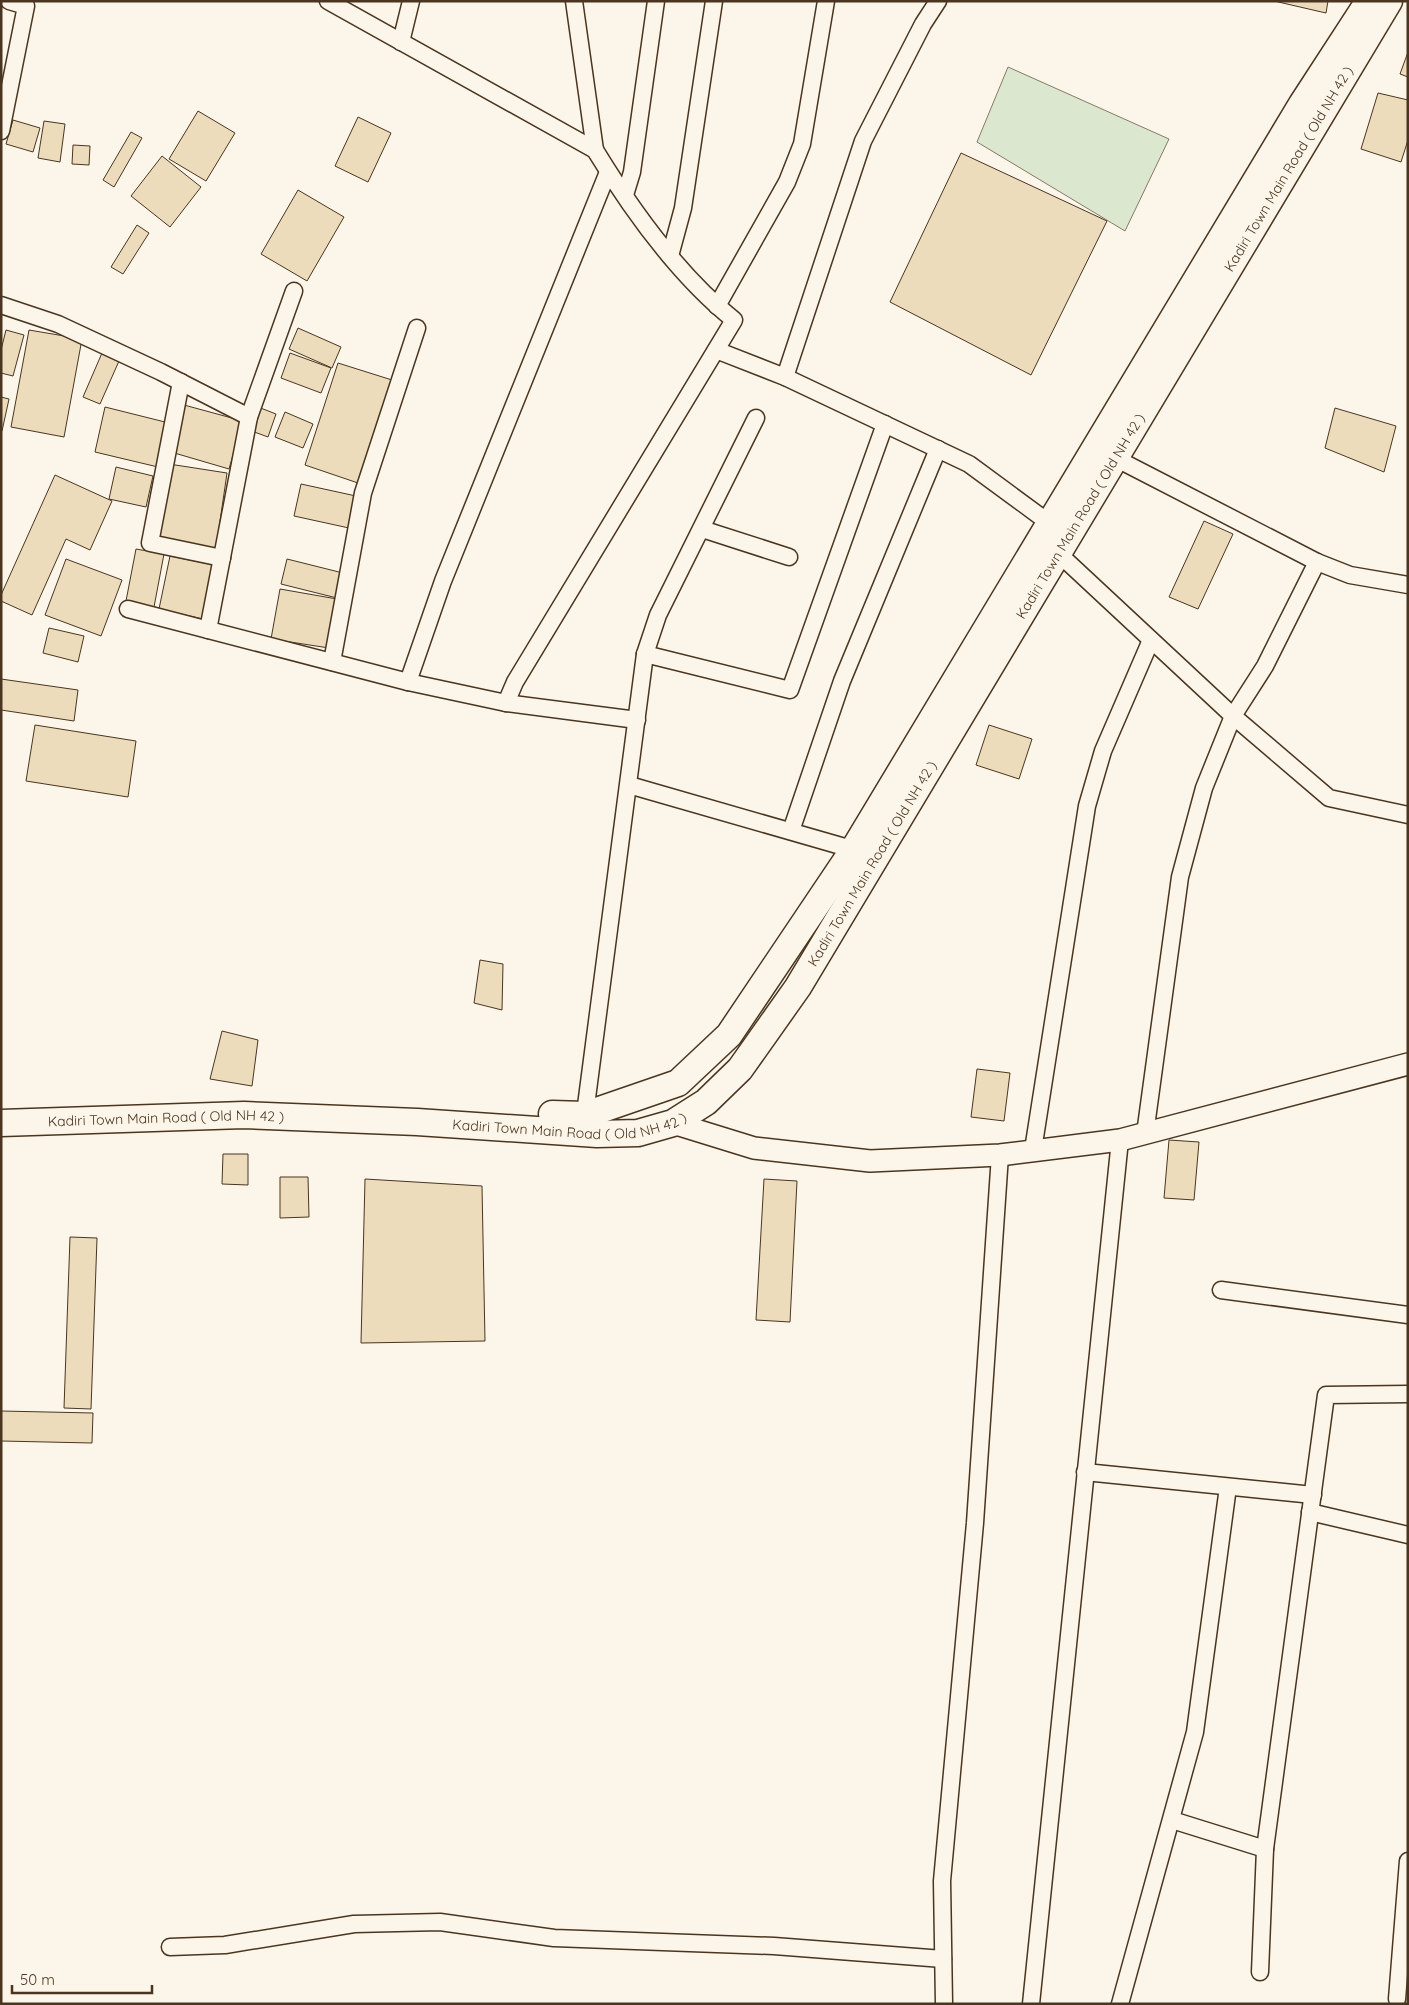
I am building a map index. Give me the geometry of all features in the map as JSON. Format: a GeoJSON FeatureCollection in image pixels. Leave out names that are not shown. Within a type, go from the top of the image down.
{"type":"FeatureCollection","features":[{"type":"Feature","properties":{"kind":"main road","name":"Kadiri Town Main Road ( Old NH 42 )"},"geometry":{"type":"LineString","coordinates":[[1,1109],[199,1102],[584,1124],[638,1133],[673,1123],[706,1102],[740,1070],[798,987],[865,852],[1058,537],[1297,112],[1369,1]]}},
{"type":"Feature","properties":{"kind":"main road","name":"Kadiri Town Main Road ( Old NH 42 )"},"geometry":{"type":"LineString","coordinates":[[1058,537],[1115,458],[1389,1]]}},
{"type":"Feature","properties":{"kind":"main road","name":"Kadiri Town Main Road ( Old NH 42 )"},"geometry":{"type":"LineString","coordinates":[[1,1123],[244,1115],[417,1122],[584,1124],[678,1083],[729,1034],[865,852]]}},
{"type":"Feature","properties":{"kind":"street"},"geometry":{"type":"LineString","coordinates":[[1,131],[26,6],[9,1]]}},
{"type":"Feature","properties":{"kind":"street"},"geometry":{"type":"LineString","coordinates":[[328,1],[595,150]]}},
{"type":"Feature","properties":{"kind":"street"},"geometry":{"type":"LineString","coordinates":[[402,42],[411,1]]}},
{"type":"Feature","properties":{"kind":"street"},"geometry":{"type":"LineString","coordinates":[[506,703],[520,673],[734,320],[717,306],[670,256],[608,172],[595,150],[574,1]]}},
{"type":"Feature","properties":{"kind":"street"},"geometry":{"type":"LineString","coordinates":[[625,195],[632,172],[656,1]]}},
{"type":"Feature","properties":{"kind":"street"},"geometry":{"type":"LineString","coordinates":[[670,256],[683,208],[714,1]]}},
{"type":"Feature","properties":{"kind":"street"},"geometry":{"type":"LineString","coordinates":[[717,306],[787,182],[802,144],[826,1]]}},
{"type":"Feature","properties":{"kind":"street"},"geometry":{"type":"LineString","coordinates":[[785,377],[863,140],[923,24],[938,1]]}},
{"type":"Feature","properties":{"kind":"street"},"geometry":{"type":"LineString","coordinates":[[408,682],[443,581],[608,172]]}},
{"type":"Feature","properties":{"kind":"street"},"geometry":{"type":"LineString","coordinates":[[208,630],[249,417],[294,291]]}},
{"type":"Feature","properties":{"kind":"street"},"geometry":{"type":"LineString","coordinates":[[1,305],[58,324],[181,382],[249,417]]}},
{"type":"Feature","properties":{"kind":"street"},"geometry":{"type":"LineString","coordinates":[[332,662],[363,493],[417,328]]}},
{"type":"Feature","properties":{"kind":"street"},"geometry":{"type":"LineString","coordinates":[[716,350],[785,377],[969,464],[1058,537],[1151,640],[1233,716],[1330,798],[1408,815]]}},
{"type":"Feature","properties":{"kind":"street"},"geometry":{"type":"LineString","coordinates":[[181,382],[150,544],[222,558]]}},
{"type":"Feature","properties":{"kind":"street"},"geometry":{"type":"LineString","coordinates":[[584,1124],[645,654],[658,615],[756,418]]}},
{"type":"Feature","properties":{"kind":"street"},"geometry":{"type":"LineString","coordinates":[[645,654],[790,690],[885,424]]}},
{"type":"Feature","properties":{"kind":"street"},"geometry":{"type":"LineString","coordinates":[[791,831],[842,681],[938,449]]}},
{"type":"Feature","properties":{"kind":"street"},"geometry":{"type":"LineString","coordinates":[[1115,458],[1317,562],[1350,575],[1408,585]]}},
{"type":"Feature","properties":{"kind":"street"},"geometry":{"type":"LineString","coordinates":[[702,529],[789,557]]}},
{"type":"Feature","properties":{"kind":"street"},"geometry":{"type":"LineString","coordinates":[[1144,1134],[1180,877],[1204,788],[1233,716],[1265,666],[1317,562]]}},
{"type":"Feature","properties":{"kind":"street"},"geometry":{"type":"LineString","coordinates":[[128,609],[408,682],[506,703],[637,720]]}},
{"type":"Feature","properties":{"kind":"street"},"geometry":{"type":"LineString","coordinates":[[1034,1150],[1087,806],[1103,751],[1151,640]]}},
{"type":"Feature","properties":{"kind":"street"},"geometry":{"type":"LineString","coordinates":[[629,785],[865,852]]}},
{"type":"Feature","properties":{"kind":"street"},"geometry":{"type":"LineString","coordinates":[[673,1123],[754,1148],[870,1161],[1000,1155],[1120,1140],[1408,1064]]}},
{"type":"Feature","properties":{"kind":"street"},"geometry":{"type":"LineString","coordinates":[[1031,2004],[1120,1140]]}},
{"type":"Feature","properties":{"kind":"street"},"geometry":{"type":"LineString","coordinates":[[944,2004],[942,1881],[975,1523],[1000,1155]]}},
{"type":"Feature","properties":{"kind":"street"},"geometry":{"type":"LineString","coordinates":[[1221,1290],[1408,1315]]}},
{"type":"Feature","properties":{"kind":"street"},"geometry":{"type":"LineString","coordinates":[[1260,1972],[1265,1849],[1326,1395],[1408,1394]]}},
{"type":"Feature","properties":{"kind":"street"},"geometry":{"type":"LineString","coordinates":[[1085,1472],[1313,1495]]}},
{"type":"Feature","properties":{"kind":"street"},"geometry":{"type":"LineString","coordinates":[[1120,2004],[1195,1732],[1228,1487]]}},
{"type":"Feature","properties":{"kind":"street"},"geometry":{"type":"LineString","coordinates":[[1310,1512],[1408,1535]]}},
{"type":"Feature","properties":{"kind":"street"},"geometry":{"type":"LineString","coordinates":[[1172,1820],[1265,1849]]}},
{"type":"Feature","properties":{"kind":"street"},"geometry":{"type":"LineString","coordinates":[[1398,1999],[1408,1861]]}},
{"type":"Feature","properties":{"kind":"street"},"geometry":{"type":"LineString","coordinates":[[170,1947],[225,1945],[354,1924],[440,1922],[554,1938],[774,1946],[943,1959]]}},
{"type":"Feature","properties":{"kind":"green space"},"geometry":{"type":"Polygon","coordinates":[[[1008,67],[1169,139],[1125,231],[977,142],[1008,67]]]}},
{"type":"Feature","properties":{"kind":"building"},"geometry":{"type":"Polygon","coordinates":[[[1274,1],[1328,1],[1326,13],[1274,1]]]}},
{"type":"Feature","properties":{"kind":"building"},"geometry":{"type":"Polygon","coordinates":[[[1408,52],[1408,77],[1400,74],[1408,52]]]}},
{"type":"Feature","properties":{"kind":"building"},"geometry":{"type":"Polygon","coordinates":[[[1378,93],[1408,100],[1408,140],[1401,162],[1361,149],[1378,93]]]}},
{"type":"Feature","properties":{"kind":"building"},"geometry":{"type":"Polygon","coordinates":[[[198,111],[235,133],[206,181],[169,159],[198,111]]]}},
{"type":"Feature","properties":{"kind":"building"},"geometry":{"type":"Polygon","coordinates":[[[358,117],[391,133],[368,182],[335,166],[358,117]]]}},
{"type":"Feature","properties":{"kind":"building"},"geometry":{"type":"Polygon","coordinates":[[[13,120],[40,128],[33,152],[6,144],[13,120]]]}},
{"type":"Feature","properties":{"kind":"building"},"geometry":{"type":"Polygon","coordinates":[[[44,121],[65,124],[60,162],[38,158],[44,121]]]}},
{"type":"Feature","properties":{"kind":"building"},"geometry":{"type":"Polygon","coordinates":[[[131,132],[142,138],[114,187],[103,180],[131,132]]]}},
{"type":"Feature","properties":{"kind":"building"},"geometry":{"type":"Polygon","coordinates":[[[73,145],[90,146],[89,165],[72,164],[73,145]]]}},
{"type":"Feature","properties":{"kind":"building"},"geometry":{"type":"Polygon","coordinates":[[[961,153],[1107,221],[1031,375],[890,302],[961,153]]]}},
{"type":"Feature","properties":{"kind":"building"},"geometry":{"type":"Polygon","coordinates":[[[162,156],[201,187],[170,227],[131,196],[162,156]]]}},
{"type":"Feature","properties":{"kind":"building"},"geometry":{"type":"Polygon","coordinates":[[[298,190],[344,217],[307,281],[261,254],[298,190]]]}},
{"type":"Feature","properties":{"kind":"building"},"geometry":{"type":"Polygon","coordinates":[[[137,225],[149,233],[123,274],[111,267],[137,225]]]}},
{"type":"Feature","properties":{"kind":"building"},"geometry":{"type":"Polygon","coordinates":[[[298,328],[341,347],[332,368],[289,349],[298,328]]]}},
{"type":"Feature","properties":{"kind":"building"},"geometry":{"type":"Polygon","coordinates":[[[6,330],[24,335],[13,376],[1,373],[1,350],[6,330]]]}},
{"type":"Feature","properties":{"kind":"building"},"geometry":{"type":"Polygon","coordinates":[[[29,330],[82,339],[64,437],[11,427],[29,330]]]}},
{"type":"Feature","properties":{"kind":"building"},"geometry":{"type":"Polygon","coordinates":[[[102,353],[119,361],[100,404],[83,397],[102,353]]]}},
{"type":"Feature","properties":{"kind":"building"},"geometry":{"type":"Polygon","coordinates":[[[290,353],[331,368],[321,393],[281,378],[290,353]]]}},
{"type":"Feature","properties":{"kind":"building"},"geometry":{"type":"Polygon","coordinates":[[[338,363],[392,380],[358,483],[305,465],[338,363]]]}},
{"type":"Feature","properties":{"kind":"building"},"geometry":{"type":"Polygon","coordinates":[[[1,397],[9,399],[2,431],[1,431],[1,397]]]}},
{"type":"Feature","properties":{"kind":"building"},"geometry":{"type":"Polygon","coordinates":[[[184,405],[243,421],[229,469],[171,452],[184,405]]]}},
{"type":"Feature","properties":{"kind":"building"},"geometry":{"type":"Polygon","coordinates":[[[105,407],[169,423],[158,467],[95,452],[105,407]]]}},
{"type":"Feature","properties":{"kind":"building"},"geometry":{"type":"Polygon","coordinates":[[[258,407],[276,414],[268,437],[249,430],[258,407]]]}},
{"type":"Feature","properties":{"kind":"building"},"geometry":{"type":"Polygon","coordinates":[[[1335,408],[1396,426],[1384,472],[1325,448],[1335,408]]]}},
{"type":"Feature","properties":{"kind":"building"},"geometry":{"type":"Polygon","coordinates":[[[285,412],[313,424],[303,448],[275,437],[285,412]]]}},
{"type":"Feature","properties":{"kind":"building"},"geometry":{"type":"Polygon","coordinates":[[[169,464],[227,473],[216,549],[158,541],[169,464]]]}},
{"type":"Feature","properties":{"kind":"building"},"geometry":{"type":"Polygon","coordinates":[[[116,467],[153,476],[146,507],[109,499],[116,467]]]}},
{"type":"Feature","properties":{"kind":"building"},"geometry":{"type":"Polygon","coordinates":[[[55,475],[112,501],[90,550],[66,539],[32,615],[1,601],[1,595],[55,475]]]}},
{"type":"Feature","properties":{"kind":"building"},"geometry":{"type":"Polygon","coordinates":[[[301,484],[356,496],[349,528],[294,516],[301,484]]]}},
{"type":"Feature","properties":{"kind":"building"},"geometry":{"type":"Polygon","coordinates":[[[1204,521],[1233,534],[1198,609],[1169,597],[1204,521]]]}},
{"type":"Feature","properties":{"kind":"building"},"geometry":{"type":"Polygon","coordinates":[[[136,549],[164,554],[154,607],[126,601],[136,549]]]}},
{"type":"Feature","properties":{"kind":"building"},"geometry":{"type":"Polygon","coordinates":[[[170,556],[214,565],[203,619],[159,609],[170,556]]]}},
{"type":"Feature","properties":{"kind":"building"},"geometry":{"type":"Polygon","coordinates":[[[66,559],[122,580],[101,636],[45,615],[66,559]]]}},
{"type":"Feature","properties":{"kind":"building"},"geometry":{"type":"Polygon","coordinates":[[[287,559],[347,574],[341,599],[281,584],[287,559]]]}},
{"type":"Feature","properties":{"kind":"building"},"geometry":{"type":"Polygon","coordinates":[[[280,589],[337,599],[329,648],[271,639],[280,589]]]}},
{"type":"Feature","properties":{"kind":"building"},"geometry":{"type":"Polygon","coordinates":[[[49,628],[84,636],[78,662],[43,653],[49,628]]]}},
{"type":"Feature","properties":{"kind":"building"},"geometry":{"type":"Polygon","coordinates":[[[1,679],[78,690],[74,721],[1,710],[1,679]]]}},
{"type":"Feature","properties":{"kind":"building"},"geometry":{"type":"Polygon","coordinates":[[[35,725],[136,741],[128,797],[26,781],[35,725]]]}},
{"type":"Feature","properties":{"kind":"building"},"geometry":{"type":"Polygon","coordinates":[[[989,725],[1032,739],[1019,779],[976,765],[989,725]]]}},
{"type":"Feature","properties":{"kind":"building"},"geometry":{"type":"Polygon","coordinates":[[[480,960],[503,964],[502,1010],[474,1003],[480,960]]]}},
{"type":"Feature","properties":{"kind":"building"},"geometry":{"type":"Polygon","coordinates":[[[222,1031],[258,1040],[252,1086],[210,1079],[222,1031]]]}},
{"type":"Feature","properties":{"kind":"building"},"geometry":{"type":"Polygon","coordinates":[[[977,1069],[1010,1073],[1004,1121],[971,1117],[977,1069]]]}},
{"type":"Feature","properties":{"kind":"building"},"geometry":{"type":"Polygon","coordinates":[[[1169,1140],[1199,1142],[1194,1200],[1164,1198],[1169,1140]]]}},
{"type":"Feature","properties":{"kind":"building"},"geometry":{"type":"Polygon","coordinates":[[[223,1154],[248,1154],[248,1185],[222,1184],[223,1154]]]}},
{"type":"Feature","properties":{"kind":"building"},"geometry":{"type":"Polygon","coordinates":[[[280,1177],[308,1177],[309,1217],[280,1218],[280,1177]]]}},
{"type":"Feature","properties":{"kind":"building"},"geometry":{"type":"Polygon","coordinates":[[[365,1179],[482,1186],[485,1341],[361,1343],[365,1179]]]}},
{"type":"Feature","properties":{"kind":"building"},"geometry":{"type":"Polygon","coordinates":[[[764,1179],[797,1181],[790,1322],[756,1320],[764,1179]]]}},
{"type":"Feature","properties":{"kind":"building"},"geometry":{"type":"Polygon","coordinates":[[[70,1237],[97,1238],[91,1409],[64,1408],[70,1237]]]}},
{"type":"Feature","properties":{"kind":"building"},"geometry":{"type":"Polygon","coordinates":[[[1,1411],[93,1413],[92,1443],[1,1441],[1,1411]]]}}]}
